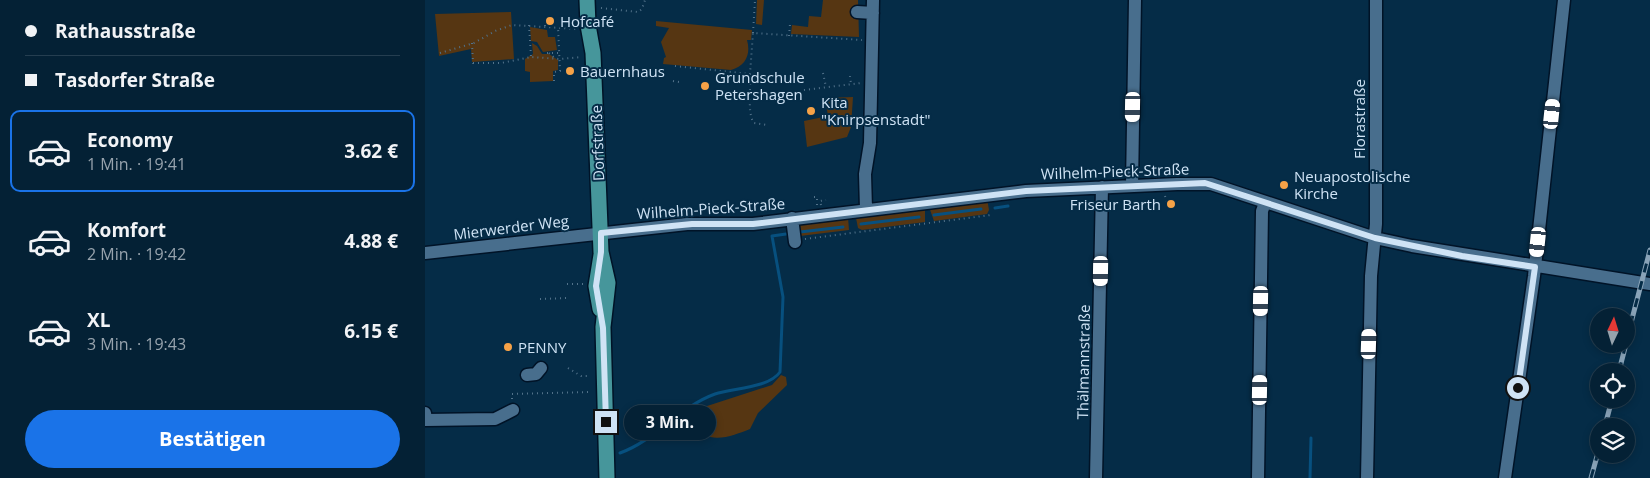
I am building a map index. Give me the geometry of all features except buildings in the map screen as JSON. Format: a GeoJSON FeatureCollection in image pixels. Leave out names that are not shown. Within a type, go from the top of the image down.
{"type":"FeatureCollection","features":[{"type":"Feature","properties":{"kind":"main road","name":"Dorfstraße"},"geometry":{"type":"LineString","coordinates":[[587,0],[587,55],[601,233],[601,252],[596,286],[603,328],[607,478]]}},
{"type":"Feature","properties":{"kind":"main road","name":"Dorfstraße"},"geometry":{"type":"LineString","coordinates":[[587,55],[598,4]]}},
{"type":"Feature","properties":{"kind":"street"},"geometry":{"type":"LineString","coordinates":[[1132,186],[1135,0]]}},
{"type":"Feature","properties":{"kind":"street","name":"Florastraße"},"geometry":{"type":"LineString","coordinates":[[1367,478],[1371,276],[1375,238],[1376,0]]}},
{"type":"Feature","properties":{"kind":"street"},"geometry":{"type":"LineString","coordinates":[[1505,478],[1535,267],[1564,0]]}},
{"type":"Feature","properties":{"kind":"street"},"geometry":{"type":"LineString","coordinates":[[857,12],[873,6],[870,143],[865,174],[866,209]]}},
{"type":"Feature","properties":{"kind":"street","name":"Wilhelm-Pieck-Straße"},"geometry":{"type":"LineString","coordinates":[[601,233],[692,224],[753,224],[1026,191],[1205,183],[1375,238],[1462,256],[1650,284]]}},
{"type":"Feature","properties":{"kind":"street","name":"Thälmannstraße"},"geometry":{"type":"LineString","coordinates":[[1097,478],[1102,187]]}},
{"type":"Feature","properties":{"kind":"street"},"geometry":{"type":"LineString","coordinates":[[1258,478],[1262,211],[1265,203]]}},
{"type":"Feature","properties":{"kind":"street"},"geometry":{"type":"LineString","coordinates":[[792,218],[795,241]]}},
{"type":"Feature","properties":{"kind":"street","name":"Mierwerder Weg"},"geometry":{"type":"LineString","coordinates":[[425,254],[601,233]]}},
{"type":"Feature","properties":{"kind":"street"},"geometry":{"type":"LineString","coordinates":[[527,375],[535,374],[541,368]]}},
{"type":"Feature","properties":{"kind":"street"},"geometry":{"type":"LineString","coordinates":[[425,419],[495,419],[513,410]]}},
{"type":"Feature","properties":{"kind":"path"},"geometry":{"type":"LineString","coordinates":[[598,4],[638,12],[642,9],[645,0]]}},
{"type":"Feature","properties":{"kind":"path"},"geometry":{"type":"LineString","coordinates":[[755,0],[749,74],[752,93],[750,118],[754,123],[767,125]]}},
{"type":"Feature","properties":{"kind":"path"},"geometry":{"type":"LineString","coordinates":[[545,26],[546,17]]}},
{"type":"Feature","properties":{"kind":"path"},"geometry":{"type":"LineString","coordinates":[[789,36],[790,24]]}},
{"type":"Feature","properties":{"kind":"path"},"geometry":{"type":"LineString","coordinates":[[529,25],[531,57]]}},
{"type":"Feature","properties":{"kind":"path"},"geometry":{"type":"LineString","coordinates":[[440,52],[472,43],[495,31],[512,26],[529,25],[577,30]]}},
{"type":"Feature","properties":{"kind":"path"},"geometry":{"type":"LineString","coordinates":[[554,81],[554,72],[561,70],[558,59],[558,27]]}},
{"type":"Feature","properties":{"kind":"path"},"geometry":{"type":"LineString","coordinates":[[753,33],[860,40]]}},
{"type":"Feature","properties":{"kind":"path"},"geometry":{"type":"LineString","coordinates":[[472,43],[473,63],[501,63],[531,57],[558,59],[587,55]]}},
{"type":"Feature","properties":{"kind":"path"},"geometry":{"type":"LineString","coordinates":[[558,59],[547,53],[559,53]]}},
{"type":"Feature","properties":{"kind":"path"},"geometry":{"type":"LineString","coordinates":[[675,66],[749,74]]}},
{"type":"Feature","properties":{"kind":"path"},"geometry":{"type":"LineString","coordinates":[[823,73],[825,86]]}},
{"type":"Feature","properties":{"kind":"path"},"geometry":{"type":"LineString","coordinates":[[850,76],[851,84]]}},
{"type":"Feature","properties":{"kind":"path"},"geometry":{"type":"LineString","coordinates":[[673,81],[679,82]]}},
{"type":"Feature","properties":{"kind":"path"},"geometry":{"type":"LineString","coordinates":[[805,90],[861,83]]}},
{"type":"Feature","properties":{"kind":"path"},"geometry":{"type":"LineString","coordinates":[[816,203],[815,197],[817,205],[821,205],[820,201],[826,200]]}},
{"type":"Feature","properties":{"kind":"path"},"geometry":{"type":"LineString","coordinates":[[795,241],[991,214]]}},
{"type":"Feature","properties":{"kind":"path"},"geometry":{"type":"LineString","coordinates":[[567,284],[587,284]]}},
{"type":"Feature","properties":{"kind":"path"},"geometry":{"type":"LineString","coordinates":[[540,299],[567,298]]}},
{"type":"Feature","properties":{"kind":"path"},"geometry":{"type":"LineString","coordinates":[[568,368],[581,376],[589,376]]}},
{"type":"Feature","properties":{"kind":"path"},"geometry":{"type":"LineString","coordinates":[[513,410],[512,394],[590,392]]}},
{"type":"Feature","properties":{"kind":"shaded area"},"geometry":{"type":"Polygon","coordinates":[[[757,0],[764,0],[762,25],[756,24],[757,0]]]}},
{"type":"Feature","properties":{"kind":"shaded area"},"geometry":{"type":"Polygon","coordinates":[[[823,0],[858,0],[859,37],[791,34],[792,25],[808,27],[809,16],[821,17],[823,0]]]}},
{"type":"Feature","properties":{"kind":"shaded area"},"geometry":{"type":"Polygon","coordinates":[[[511,12],[514,59],[472,62],[471,49],[439,56],[435,14],[511,12]]]}},
{"type":"Feature","properties":{"kind":"shaded area"},"geometry":{"type":"Polygon","coordinates":[[[656,21],[752,30],[751,40],[747,40],[748,55],[740,66],[731,70],[663,64],[666,57],[661,42],[669,28],[656,26],[656,21]]]}},
{"type":"Feature","properties":{"kind":"shaded area"},"geometry":{"type":"Polygon","coordinates":[[[530,27],[547,30],[548,37],[555,37],[557,50],[543,52],[537,42],[531,41],[530,27]]]}},
{"type":"Feature","properties":{"kind":"shaded area"},"geometry":{"type":"Polygon","coordinates":[[[532,43],[537,46],[542,54],[549,54],[558,60],[558,70],[553,71],[553,81],[530,82],[530,72],[525,71],[525,59],[533,54],[532,43]]]}},
{"type":"Feature","properties":{"kind":"shaded area"},"geometry":{"type":"Polygon","coordinates":[[[853,97],[851,127],[847,137],[807,147],[804,121],[828,116],[825,98],[853,97]]]}},
{"type":"Feature","properties":{"kind":"shaded area"},"geometry":{"type":"Polygon","coordinates":[[[987,198],[989,210],[987,214],[934,221],[929,207],[987,198]]]}},
{"type":"Feature","properties":{"kind":"shaded area"},"geometry":{"type":"Polygon","coordinates":[[[925,208],[925,222],[862,230],[858,228],[856,218],[883,215],[886,211],[892,214],[925,208]]]}},
{"type":"Feature","properties":{"kind":"shaded area"},"geometry":{"type":"Polygon","coordinates":[[[846,216],[848,217],[849,230],[800,236],[796,223],[841,220],[846,216]]]}},
{"type":"Feature","properties":{"kind":"shaded area"},"geometry":{"type":"Polygon","coordinates":[[[781,375],[786,377],[787,385],[758,413],[750,429],[728,437],[716,438],[702,434],[688,422],[689,417],[704,407],[772,385],[781,375]]]}},
{"type":"Feature","properties":{"kind":"waterway"},"geometry":{"type":"LineString","coordinates":[[995,208],[1008,206]]}},
{"type":"Feature","properties":{"kind":"waterway"},"geometry":{"type":"LineString","coordinates":[[934,215],[981,209]]}},
{"type":"Feature","properties":{"kind":"waterway"},"geometry":{"type":"LineString","coordinates":[[861,224],[919,217]]}},
{"type":"Feature","properties":{"kind":"waterway"},"geometry":{"type":"LineString","coordinates":[[800,232],[843,227]]}},
{"type":"Feature","properties":{"kind":"waterway"},"geometry":{"type":"LineString","coordinates":[[620,453],[645,440],[702,400],[715,394],[750,387],[768,381],[780,372],[783,297],[772,236],[786,234]]}},
{"type":"Feature","properties":{"kind":"waterway"},"geometry":{"type":"LineString","coordinates":[[1310,478],[1311,438]]}},
{"type":"Feature","properties":{"kind":"railway"},"geometry":{"type":"LineString","coordinates":[[1635,308],[1650,250]]}},
{"type":"Feature","properties":{"kind":"railway"},"geometry":{"type":"LineString","coordinates":[[1621,363],[1624,353]]}},
{"type":"Feature","properties":{"kind":"railway"},"geometry":{"type":"LineString","coordinates":[[1607,418],[1610,408]]}},
{"type":"Feature","properties":{"kind":"railway"},"geometry":{"type":"LineString","coordinates":[[1591,478],[1595,463]]}},
{"type":"Feature","properties":{"kind":"place","name":"Hofcafé"},"geometry":{"type":"Point","coordinates":[550,21]}},
{"type":"Feature","properties":{"kind":"place","name":"Bauernhaus"},"geometry":{"type":"Point","coordinates":[570,71]}},
{"type":"Feature","properties":{"kind":"place","name":"Grundschule Petershagen"},"geometry":{"type":"Point","coordinates":[705,86]}},
{"type":"Feature","properties":{"kind":"place","name":"Kita \"Knirpsenstadt\""},"geometry":{"type":"Point","coordinates":[811,111]}},
{"type":"Feature","properties":{"kind":"place","name":"Neuapostolische Kirche"},"geometry":{"type":"Point","coordinates":[1284,185]}},
{"type":"Feature","properties":{"kind":"place","name":"Friseur Barth"},"geometry":{"type":"Point","coordinates":[1171,204]}},
{"type":"Feature","properties":{"kind":"place","name":"PENNY"},"geometry":{"type":"Point","coordinates":[508,347]}},
{"type":"Feature","properties":{"kind":"route"},"geometry":{"type":"LineString","coordinates":[[606,422],[603,328],[596,286],[601,252],[601,233],[692,224],[753,224],[989,194],[1177,184],[1211,184],[1375,238],[1462,256],[1535,267],[1518,388]]}}]}
